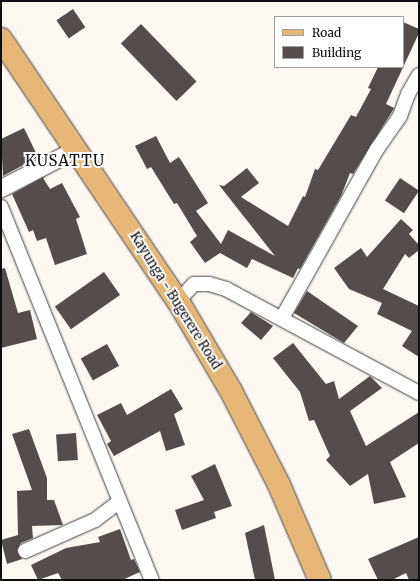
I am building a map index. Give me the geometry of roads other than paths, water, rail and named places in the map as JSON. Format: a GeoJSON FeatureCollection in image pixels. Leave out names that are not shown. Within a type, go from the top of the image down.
{"type":"FeatureCollection","features":[{"type":"Feature","properties":{"kind":"main road","name":"Kayunga - Bugerere Road"},"geometry":{"type":"LineString","coordinates":[[1,39],[178,301],[231,391],[279,485],[320,580]]}},
{"type":"Feature","properties":{"kind":"street"},"geometry":{"type":"LineString","coordinates":[[282,318],[377,149],[400,116],[408,94],[419,75]]}},
{"type":"Feature","properties":{"kind":"street"},"geometry":{"type":"LineString","coordinates":[[1,188],[76,149]]}},
{"type":"Feature","properties":{"kind":"street"},"geometry":{"type":"LineString","coordinates":[[1,207],[152,580]]}},
{"type":"Feature","properties":{"kind":"street"},"geometry":{"type":"LineString","coordinates":[[178,301],[194,284],[209,284],[226,289],[418,392]]}},
{"type":"Feature","properties":{"kind":"street"},"geometry":{"type":"LineString","coordinates":[[25,551],[95,520],[120,501]]}},
{"type":"Feature","properties":{"kind":"district","name":"KUSATTU"},"geometry":{"type":"Point","coordinates":[65,161]}}]}
